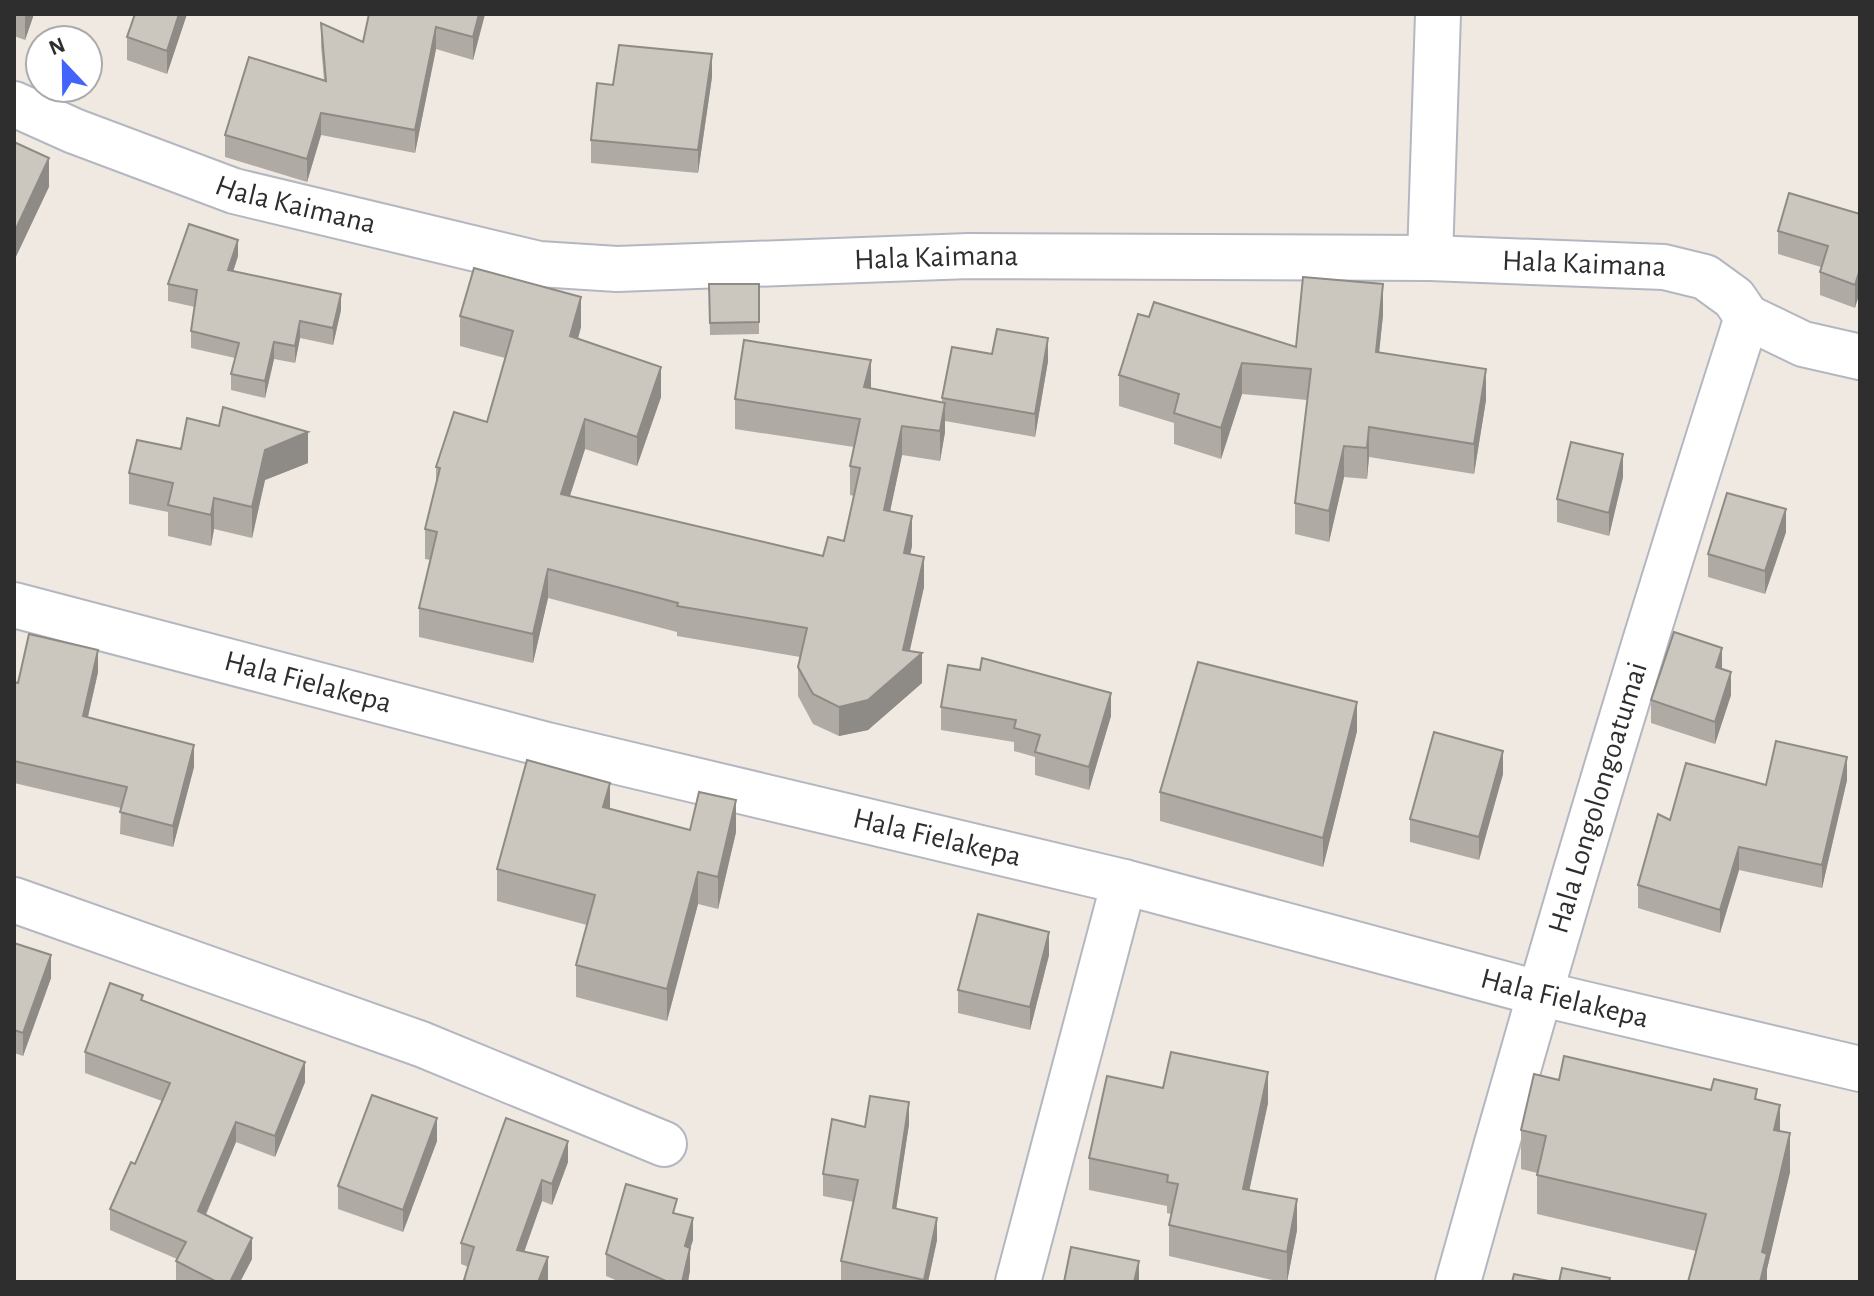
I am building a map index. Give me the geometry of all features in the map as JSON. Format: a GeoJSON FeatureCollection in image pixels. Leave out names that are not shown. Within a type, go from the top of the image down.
{"type":"FeatureCollection","features":[{"type":"Feature","properties":{"kind":"street"},"geometry":{"type":"LineString","coordinates":[[1430,258],[1438,14]]}},
{"type":"Feature","properties":{"kind":"street","name":"Hala Kaimana"},"geometry":{"type":"LineString","coordinates":[[14,104],[74,131],[234,191],[539,264],[617,269],[969,256],[1430,258],[1664,267],[1705,277],[1734,298],[1747,317],[1803,344],[1860,357]]}},
{"type":"Feature","properties":{"kind":"street","name":"Hala Longolongoatumai"},"geometry":{"type":"LineString","coordinates":[[1458,1282],[1538,993],[1653,609],[1747,317]]}},
{"type":"Feature","properties":{"kind":"street","name":"Hala Fielakepa"},"geometry":{"type":"LineString","coordinates":[[14,605],[547,745],[1124,882],[1538,993],[1860,1069]]}},
{"type":"Feature","properties":{"kind":"street"},"geometry":{"type":"LineString","coordinates":[[1018,1282],[1124,882]]}},
{"type":"Feature","properties":{"kind":"street"},"geometry":{"type":"LineString","coordinates":[[14,900],[421,1044],[664,1144]]}},
{"type":"Feature","properties":{"kind":"building"},"geometry":{"type":"Polygon","coordinates":[[[135,14],[179,14],[167,51],[127,37],[135,14]]]}},
{"type":"Feature","properties":{"kind":"building"},"geometry":{"type":"Polygon","coordinates":[[[369,14],[479,14],[473,37],[436,27],[415,130],[321,113],[307,159],[225,135],[249,57],[326,81],[321,23],[363,42],[369,14]]]}},
{"type":"Feature","properties":{"kind":"building"},"geometry":{"type":"Polygon","coordinates":[[[619,45],[712,54],[698,150],[591,140],[597,83],[613,85],[619,45]]]}},
{"type":"Feature","properties":{"kind":"building"},"geometry":{"type":"Polygon","coordinates":[[[14,142],[49,158],[14,233],[14,142]]]}},
{"type":"Feature","properties":{"kind":"building"},"geometry":{"type":"Polygon","coordinates":[[[1789,193],[1860,214],[1860,269],[1855,285],[1820,272],[1828,246],[1778,231],[1789,193]]]}},
{"type":"Feature","properties":{"kind":"building"},"geometry":{"type":"Polygon","coordinates":[[[189,224],[238,240],[228,270],[341,294],[333,328],[300,321],[295,346],[274,342],[265,381],[231,374],[239,343],[191,331],[197,290],[168,284],[189,224]]]}},
{"type":"Feature","properties":{"kind":"building"},"geometry":{"type":"Polygon","coordinates":[[[474,268],[581,297],[570,336],[661,367],[637,437],[585,419],[561,494],[823,556],[828,537],[844,541],[860,468],[850,466],[860,419],[735,399],[744,340],[871,360],[864,387],[945,403],[940,431],[902,426],[884,510],[912,516],[904,553],[924,557],[903,650],[922,653],[868,700],[839,707],[813,694],[798,667],[807,628],[677,606],[678,603],[548,569],[533,634],[419,608],[437,532],[425,529],[440,468],[436,467],[454,412],[487,422],[513,331],[460,316],[474,268]]]}},
{"type":"Feature","properties":{"kind":"building"},"geometry":{"type":"Polygon","coordinates":[[[1303,277],[1383,284],[1376,352],[1486,369],[1474,444],[1369,427],[1367,448],[1344,446],[1329,511],[1295,503],[1311,369],[1242,363],[1221,428],[1174,413],[1179,394],[1119,375],[1138,314],[1149,317],[1154,302],[1296,347],[1303,277]]]}},
{"type":"Feature","properties":{"kind":"building"},"geometry":{"type":"Polygon","coordinates":[[[709,284],[759,284],[759,322],[710,323],[709,284]]]}},
{"type":"Feature","properties":{"kind":"building"},"geometry":{"type":"Polygon","coordinates":[[[997,329],[1048,338],[1035,414],[942,398],[952,347],[992,354],[997,329]]]}},
{"type":"Feature","properties":{"kind":"building"},"geometry":{"type":"Polygon","coordinates":[[[223,407],[308,432],[265,450],[252,507],[214,498],[211,515],[168,505],[173,483],[129,473],[137,440],[181,449],[187,418],[219,426],[223,407]]]}},
{"type":"Feature","properties":{"kind":"building"},"geometry":{"type":"Polygon","coordinates":[[[1571,442],[1623,454],[1609,513],[1557,499],[1571,442]]]}},
{"type":"Feature","properties":{"kind":"building"},"geometry":{"type":"Polygon","coordinates":[[[1727,493],[1786,509],[1765,571],[1708,554],[1727,493]]]}},
{"type":"Feature","properties":{"kind":"building"},"geometry":{"type":"Polygon","coordinates":[[[1674,632],[1722,648],[1716,667],[1731,672],[1715,722],[1651,700],[1674,632]]]}},
{"type":"Feature","properties":{"kind":"building"},"geometry":{"type":"Polygon","coordinates":[[[29,634],[98,650],[83,716],[194,745],[173,826],[120,812],[127,787],[14,761],[14,682],[18,683],[29,634]]]}},
{"type":"Feature","properties":{"kind":"building"},"geometry":{"type":"Polygon","coordinates":[[[982,658],[1111,693],[1089,767],[1035,752],[1040,735],[1014,728],[1016,720],[941,707],[948,665],[980,670],[982,658]]]}},
{"type":"Feature","properties":{"kind":"building"},"geometry":{"type":"Polygon","coordinates":[[[1198,662],[1357,702],[1323,838],[1160,792],[1198,662]]]}},
{"type":"Feature","properties":{"kind":"building"},"geometry":{"type":"Polygon","coordinates":[[[1434,732],[1503,751],[1479,837],[1410,819],[1434,732]]]}},
{"type":"Feature","properties":{"kind":"building"},"geometry":{"type":"Polygon","coordinates":[[[1776,741],[1847,757],[1822,865],[1739,847],[1720,910],[1638,885],[1658,814],[1670,820],[1686,763],[1766,785],[1776,741]]]}},
{"type":"Feature","properties":{"kind":"building"},"geometry":{"type":"Polygon","coordinates":[[[527,760],[610,783],[603,807],[690,830],[699,792],[736,800],[718,877],[698,872],[667,989],[576,965],[595,895],[497,869],[527,760]]]}},
{"type":"Feature","properties":{"kind":"building"},"geometry":{"type":"Polygon","coordinates":[[[978,914],[1049,932],[1030,1007],[958,990],[978,914]]]}},
{"type":"Feature","properties":{"kind":"building"},"geometry":{"type":"Polygon","coordinates":[[[14,943],[51,955],[23,1033],[14,1030],[14,943]]]}},
{"type":"Feature","properties":{"kind":"building"},"geometry":{"type":"Polygon","coordinates":[[[110,983],[143,995],[141,1000],[305,1062],[275,1136],[236,1122],[198,1211],[252,1238],[230,1282],[217,1282],[176,1261],[186,1242],[110,1209],[131,1162],[135,1164],[170,1083],[85,1052],[110,983]]]}},
{"type":"Feature","properties":{"kind":"building"},"geometry":{"type":"Polygon","coordinates":[[[1171,1052],[1268,1072],[1243,1189],[1297,1199],[1287,1252],[1169,1225],[1178,1184],[1167,1182],[1168,1175],[1089,1158],[1107,1076],[1163,1088],[1171,1052]]]}},
{"type":"Feature","properties":{"kind":"building"},"geometry":{"type":"Polygon","coordinates":[[[1564,1056],[1711,1090],[1714,1079],[1757,1089],[1755,1099],[1780,1105],[1774,1130],[1790,1133],[1762,1252],[1767,1254],[1760,1282],[1688,1282],[1706,1214],[1537,1175],[1546,1136],[1521,1130],[1534,1074],[1559,1080],[1564,1056]]]}},
{"type":"Feature","properties":{"kind":"building"},"geometry":{"type":"Polygon","coordinates":[[[372,1095],[437,1118],[403,1210],[338,1186],[372,1095]]]}},
{"type":"Feature","properties":{"kind":"building"},"geometry":{"type":"Polygon","coordinates":[[[870,1096],[909,1102],[893,1208],[937,1218],[924,1280],[841,1261],[858,1180],[823,1174],[832,1119],[865,1127],[870,1096]]]}},
{"type":"Feature","properties":{"kind":"building"},"geometry":{"type":"Polygon","coordinates":[[[506,1118],[568,1141],[552,1184],[542,1180],[517,1250],[548,1257],[538,1282],[469,1282],[464,1280],[474,1247],[461,1243],[506,1118]]]}},
{"type":"Feature","properties":{"kind":"building"},"geometry":{"type":"Polygon","coordinates":[[[626,1184],[677,1199],[673,1213],[693,1218],[685,1246],[690,1248],[682,1282],[668,1282],[606,1254],[626,1184]]]}},
{"type":"Feature","properties":{"kind":"building"},"geometry":{"type":"Polygon","coordinates":[[[1071,1247],[1139,1261],[1134,1282],[1064,1282],[1071,1247]]]}},
{"type":"Feature","properties":{"kind":"building"},"geometry":{"type":"Polygon","coordinates":[[[1562,1268],[1610,1278],[1609,1282],[1559,1282],[1562,1268]]]}},
{"type":"Feature","properties":{"kind":"building"},"geometry":{"type":"Polygon","coordinates":[[[1514,1274],[1554,1282],[1512,1282],[1514,1274]]]}}]}
